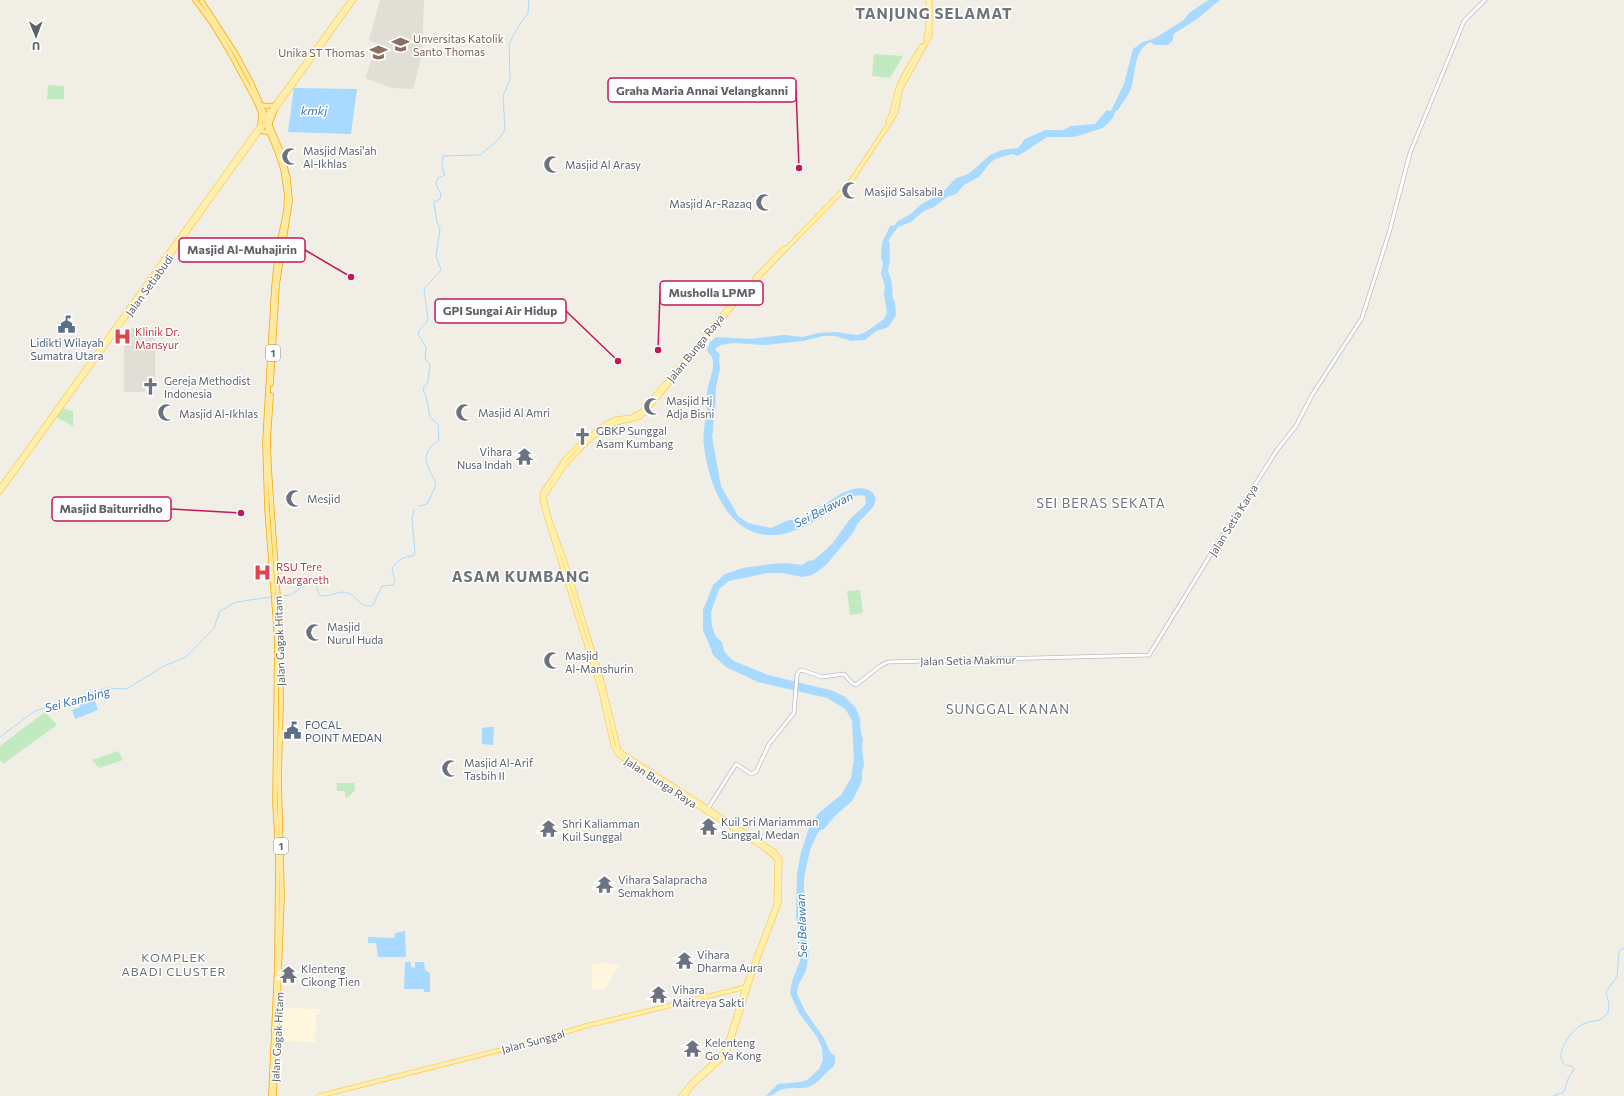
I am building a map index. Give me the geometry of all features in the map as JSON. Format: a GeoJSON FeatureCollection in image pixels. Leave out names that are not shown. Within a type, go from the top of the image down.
{"type":"FeatureCollection","features":[{"type":"Feature","properties":{"kind":"highway","name":"1"},"geometry":{"type":"LineString","coordinates":[[195,0],[213,22],[243,67],[262,104],[265,121]]}},
{"type":"Feature","properties":{"kind":"highway","name":"1"},"geometry":{"type":"LineString","coordinates":[[201,0],[238,66],[265,121]]}},
{"type":"Feature","properties":{"kind":"highway"},"geometry":{"type":"LineString","coordinates":[[262,104],[266,106],[275,105]]}},
{"type":"Feature","properties":{"kind":"highway"},"geometry":{"type":"LineString","coordinates":[[270,124],[275,110]]}},
{"type":"Feature","properties":{"kind":"highway","name":"Jalan Gagak Hitam"},"geometry":{"type":"LineString","coordinates":[[265,121],[270,124],[286,168],[290,201],[277,285],[272,347]]}},
{"type":"Feature","properties":{"kind":"highway","name":"Jalan Gagak Hitam"},"geometry":{"type":"LineString","coordinates":[[265,121],[283,169],[287,195],[285,221],[277,259],[268,440],[272,550],[275,591],[280,626],[279,778],[282,895],[273,1096]]}},
{"type":"Feature","properties":{"kind":"highway"},"geometry":{"type":"LineString","coordinates":[[259,131],[268,132]]}},
{"type":"Feature","properties":{"kind":"main road","name":"Jalan Setiabudi"},"geometry":{"type":"LineString","coordinates":[[0,488],[265,121],[275,110],[350,0]]}},
{"type":"Feature","properties":{"kind":"main road","name":"Jalan Setiabudi"},"geometry":{"type":"LineString","coordinates":[[0,492],[259,131],[275,105],[354,0]]}},
{"type":"Feature","properties":{"kind":"main road","name":"Jalan Bunga Raya"},"geometry":{"type":"LineString","coordinates":[[701,1076],[726,1048],[746,987],[779,903],[779,856],[766,846],[617,753],[613,745],[607,711],[542,498],[543,490],[566,458],[580,444],[616,421],[632,417],[643,410],[744,289],[844,186],[856,171],[891,116],[897,92],[927,35],[929,0]]}},
{"type":"Feature","properties":{"kind":"main road","name":"Jalan Setia Karya"},"geometry":{"type":"LineString","coordinates":[[1149,655],[1277,450],[1296,426],[1318,386],[1362,318],[1389,233],[1410,152],[1464,22],[1485,0]]}},
{"type":"Feature","properties":{"kind":"main road","name":"Jalan Setia Makmur"},"geometry":{"type":"LineString","coordinates":[[707,810],[736,764],[751,774],[756,772],[769,744],[794,713],[797,682],[802,670],[822,677],[844,674],[852,683],[856,685],[880,666],[888,662],[1149,655]]}},
{"type":"Feature","properties":{"kind":"main road","name":"Jalan Sunggal"},"geometry":{"type":"LineString","coordinates":[[319,1096],[528,1043],[586,1026],[746,987]]}},
{"type":"Feature","properties":{"kind":"main road"},"geometry":{"type":"LineString","coordinates":[[681,1096],[689,1085],[701,1076]]}},
{"type":"Feature","properties":{"kind":"main road"},"geometry":{"type":"LineString","coordinates":[[685,1096],[701,1076]]}},
{"type":"Feature","properties":{"kind":"shaded area","name":"Unversitas Katolik Santo Thomas"},"geometry":{"type":"Polygon","coordinates":[[[380,0],[424,0],[422,55],[413,89],[392,88],[365,78],[375,49],[380,48],[380,45],[369,40],[380,0]]]}},
{"type":"Feature","properties":{"kind":"shaded area"},"geometry":{"type":"Polygon","coordinates":[[[155,338],[155,382],[144,382],[145,392],[124,392],[124,339],[155,338]]]}},
{"type":"Feature","properties":{"kind":"shaded area"},"geometry":{"type":"Polygon","coordinates":[[[606,963],[619,966],[604,990],[592,989],[592,964],[606,963]]]}},
{"type":"Feature","properties":{"kind":"shaded area"},"geometry":{"type":"Polygon","coordinates":[[[278,1008],[320,1009],[320,1014],[316,1015],[315,1042],[277,1041],[278,1008]]]}},
{"type":"Feature","properties":{"kind":"green space"},"geometry":{"type":"Polygon","coordinates":[[[874,54],[903,56],[890,78],[872,76],[874,54]]]}},
{"type":"Feature","properties":{"kind":"green space"},"geometry":{"type":"Polygon","coordinates":[[[48,85],[64,86],[64,99],[47,99],[48,85]]]}},
{"type":"Feature","properties":{"kind":"green space"},"geometry":{"type":"Polygon","coordinates":[[[127,328],[163,328],[163,338],[123,338],[127,328]]]}},
{"type":"Feature","properties":{"kind":"green space"},"geometry":{"type":"Polygon","coordinates":[[[62,408],[73,411],[73,426],[56,417],[62,408]]]}},
{"type":"Feature","properties":{"kind":"green space"},"geometry":{"type":"Polygon","coordinates":[[[860,590],[863,613],[850,615],[847,591],[860,590]]]}},
{"type":"Feature","properties":{"kind":"green space"},"geometry":{"type":"Polygon","coordinates":[[[45,712],[57,725],[3,764],[0,760],[0,746],[45,712]]]}},
{"type":"Feature","properties":{"kind":"green space"},"geometry":{"type":"Polygon","coordinates":[[[118,751],[123,760],[99,768],[92,760],[118,751]]]}},
{"type":"Feature","properties":{"kind":"green space"},"geometry":{"type":"Polygon","coordinates":[[[337,783],[354,783],[355,790],[348,797],[345,797],[345,791],[337,791],[337,783]]]}},
{"type":"Feature","properties":{"kind":"water","name":"Sei Belawan"},"geometry":{"type":"Polygon","coordinates":[[[1208,0],[1220,0],[1197,19],[1175,33],[1173,35],[1173,40],[1168,45],[1155,45],[1150,42],[1145,46],[1136,63],[1130,92],[1115,112],[1113,118],[1104,127],[1074,137],[1047,137],[1018,156],[1012,154],[995,159],[979,177],[964,185],[956,194],[947,197],[934,207],[924,211],[911,222],[898,227],[889,239],[887,248],[888,262],[884,273],[889,283],[890,294],[895,302],[896,315],[890,325],[886,328],[876,331],[865,340],[851,341],[835,336],[823,336],[803,341],[765,345],[733,343],[721,345],[715,349],[720,355],[720,369],[716,387],[715,414],[711,427],[713,443],[721,486],[738,516],[748,523],[771,528],[786,521],[805,517],[842,493],[853,489],[861,488],[869,490],[876,498],[874,506],[858,523],[853,533],[826,565],[817,572],[812,575],[802,577],[782,573],[767,573],[729,581],[719,589],[711,612],[712,626],[716,637],[722,642],[724,651],[729,657],[734,661],[768,675],[830,690],[844,696],[856,708],[860,719],[861,734],[863,739],[862,748],[864,766],[862,771],[862,781],[852,801],[834,817],[825,828],[818,832],[810,850],[804,878],[804,916],[807,926],[806,935],[809,954],[806,970],[798,986],[797,994],[805,1011],[824,1038],[830,1052],[835,1056],[835,1063],[832,1068],[819,1080],[806,1088],[783,1089],[772,1095],[766,1096],[778,1084],[807,1080],[819,1069],[823,1060],[822,1048],[817,1037],[799,1013],[790,993],[792,981],[800,961],[800,940],[796,916],[797,874],[801,852],[810,825],[820,812],[841,795],[851,778],[854,760],[852,720],[845,709],[827,698],[758,682],[726,667],[713,655],[703,630],[703,610],[713,585],[725,574],[743,568],[787,563],[802,565],[808,561],[814,560],[832,544],[850,519],[865,505],[866,502],[865,496],[853,496],[807,525],[784,534],[761,534],[749,530],[739,524],[730,515],[717,494],[712,482],[703,442],[707,411],[707,395],[713,366],[712,357],[707,350],[710,342],[716,337],[750,339],[784,335],[803,337],[818,333],[835,332],[857,335],[864,333],[876,325],[884,319],[887,313],[884,294],[885,286],[881,273],[883,264],[881,257],[882,243],[890,226],[895,225],[898,221],[912,213],[920,205],[942,193],[956,178],[971,172],[990,155],[1002,150],[1018,148],[1025,139],[1045,130],[1063,130],[1071,126],[1095,124],[1107,110],[1111,111],[1124,84],[1133,49],[1141,43],[1155,38],[1184,20],[1189,13],[1208,0]]]}},
{"type":"Feature","properties":{"kind":"water","name":"kmkj"},"geometry":{"type":"Polygon","coordinates":[[[294,88],[357,89],[351,134],[288,132],[294,88]]]}},
{"type":"Feature","properties":{"kind":"water"},"geometry":{"type":"Polygon","coordinates":[[[94,698],[98,710],[75,719],[72,710],[80,707],[79,703],[94,698]]]}},
{"type":"Feature","properties":{"kind":"water"},"geometry":{"type":"Polygon","coordinates":[[[494,727],[493,745],[482,744],[482,728],[494,727]]]}},
{"type":"Feature","properties":{"kind":"water"},"geometry":{"type":"Polygon","coordinates":[[[405,931],[406,957],[378,957],[376,943],[368,943],[368,937],[394,938],[395,933],[405,931]]]}},
{"type":"Feature","properties":{"kind":"water"},"geometry":{"type":"Polygon","coordinates":[[[405,962],[411,962],[411,967],[415,968],[415,962],[424,962],[425,970],[430,973],[430,992],[424,992],[424,989],[404,989],[405,962]]]}},
{"type":"Feature","properties":{"kind":"waterway","name":"Sei Kambing"},"geometry":{"type":"LineString","coordinates":[[419,506],[427,504],[436,485],[426,461],[426,456],[428,451],[439,440],[438,424],[430,417],[426,396],[423,390],[428,382],[430,365],[425,359],[426,347],[418,334],[428,319],[424,289],[441,270],[436,256],[440,229],[437,222],[434,203],[440,199],[441,194],[436,182],[438,178],[445,175],[442,168],[443,156],[480,155],[498,140],[505,130],[503,96],[510,80],[509,44],[518,27],[528,13],[529,0]]}},
{"type":"Feature","properties":{"kind":"waterway","name":"Sei Belawan"},"geometry":{"type":"LineString","coordinates":[[888,243],[888,261],[886,271],[890,282],[891,297]]}},
{"type":"Feature","properties":{"kind":"waterway","name":"Sei Belawan"},"geometry":{"type":"LineString","coordinates":[[711,434],[712,418]]}},
{"type":"Feature","properties":{"kind":"waterway","name":"Sei Kambing"},"geometry":{"type":"LineString","coordinates":[[279,596],[291,595],[303,586],[317,583],[319,595],[327,596],[344,592],[348,593],[365,606],[373,605],[382,586],[393,585],[395,580],[392,570],[395,564],[403,558],[413,556],[415,552],[412,519],[414,510]]}},
{"type":"Feature","properties":{"kind":"waterway","name":"Sei Kambing"},"geometry":{"type":"LineString","coordinates":[[0,737],[35,711],[107,688],[128,688],[164,666],[186,657],[214,628],[220,611],[236,602],[271,597]]}},
{"type":"Feature","properties":{"kind":"waterway"},"geometry":{"type":"LineString","coordinates":[[1553,1096],[1564,1092],[1568,1079],[1574,1069],[1572,1066],[1567,1066],[1564,1064],[1561,1059],[1561,1053],[1568,1038],[1579,1026],[1599,1020],[1608,1013],[1609,1004],[1606,992],[1617,976],[1619,953],[1621,949],[1624,948]]}},
{"type":"Feature","properties":{"kind":"place","name":"Unversitas Katolik Santo Thomas"},"geometry":{"type":"Point","coordinates":[400,44]}},
{"type":"Feature","properties":{"kind":"place","name":"Unika ST Thomas"},"geometry":{"type":"Point","coordinates":[378,52]}},
{"type":"Feature","properties":{"kind":"place","name":"Masjid Masi'ah Al-Ikhlas"},"geometry":{"type":"Point","coordinates":[290,156]}},
{"type":"Feature","properties":{"kind":"place","name":"Masjid Al Arasy"},"geometry":{"type":"Point","coordinates":[552,164]}},
{"type":"Feature","properties":{"kind":"place","name":"Graha Maria Annai Velangkanni"},"geometry":{"type":"Point","coordinates":[799,168]}},
{"type":"Feature","properties":{"kind":"place","name":"Masjid Salsabila"},"geometry":{"type":"Point","coordinates":[851,191]}},
{"type":"Feature","properties":{"kind":"place","name":"Masjid Ar-Razaq"},"geometry":{"type":"Point","coordinates":[765,203]}},
{"type":"Feature","properties":{"kind":"place","name":"Masjid Al-Muhajirin"},"geometry":{"type":"Point","coordinates":[351,277]}},
{"type":"Feature","properties":{"kind":"place","name":"Lidikti Wilayah Sumatra Utara"},"geometry":{"type":"Point","coordinates":[67,324]}},
{"type":"Feature","properties":{"kind":"place","name":"Klinik Dr. Mansyur"},"geometry":{"type":"Point","coordinates":[122,337]}},
{"type":"Feature","properties":{"kind":"place","name":"Musholla LPMP"},"geometry":{"type":"Point","coordinates":[658,350]}},
{"type":"Feature","properties":{"kind":"place","name":"GPI Sungai Air Hidup"},"geometry":{"type":"Point","coordinates":[618,361]}},
{"type":"Feature","properties":{"kind":"place","name":"Gereja Methodist Indonesia"},"geometry":{"type":"Point","coordinates":[151,386]}},
{"type":"Feature","properties":{"kind":"place","name":"Masjid Hj Adja Bisni"},"geometry":{"type":"Point","coordinates":[653,406]}},
{"type":"Feature","properties":{"kind":"place","name":"Masjid Al Amri"},"geometry":{"type":"Point","coordinates":[465,412]}},
{"type":"Feature","properties":{"kind":"place","name":"Masjid Al-Ikhlas"},"geometry":{"type":"Point","coordinates":[166,413]}},
{"type":"Feature","properties":{"kind":"place","name":"GBKP Sunggal Asam Kumbang"},"geometry":{"type":"Point","coordinates":[583,436]}},
{"type":"Feature","properties":{"kind":"place","name":"Vihara Nusa Indah"},"geometry":{"type":"Point","coordinates":[525,457]}},
{"type":"Feature","properties":{"kind":"place","name":"Mesjid"},"geometry":{"type":"Point","coordinates":[294,498]}},
{"type":"Feature","properties":{"kind":"place","name":"Masjid Baiturridho"},"geometry":{"type":"Point","coordinates":[241,513]}},
{"type":"Feature","properties":{"kind":"place","name":"RSU Tere Margareth"},"geometry":{"type":"Point","coordinates":[263,572]}},
{"type":"Feature","properties":{"kind":"place","name":"Masjid Nurul Huda"},"geometry":{"type":"Point","coordinates":[314,632]}},
{"type":"Feature","properties":{"kind":"place","name":"Masjid Al-Manshurin"},"geometry":{"type":"Point","coordinates":[552,661]}},
{"type":"Feature","properties":{"kind":"place","name":"FOCAL POINT MEDAN"},"geometry":{"type":"Point","coordinates":[292,730]}},
{"type":"Feature","properties":{"kind":"place","name":"Masjid Al-Arif Tasbih II"},"geometry":{"type":"Point","coordinates":[451,768]}},
{"type":"Feature","properties":{"kind":"place","name":"Kuil Sri Mariamman Sunggal, Medan"},"geometry":{"type":"Point","coordinates":[708,827]}},
{"type":"Feature","properties":{"kind":"place","name":"Shri Kaliamman Kuil Sunggal"},"geometry":{"type":"Point","coordinates":[549,829]}},
{"type":"Feature","properties":{"kind":"place","name":"Vihara Salapracha Semakhom"},"geometry":{"type":"Point","coordinates":[605,885]}},
{"type":"Feature","properties":{"kind":"place","name":"Vihara Dharma Aura"},"geometry":{"type":"Point","coordinates":[684,960]}},
{"type":"Feature","properties":{"kind":"place","name":"Klenteng Cikong Tien"},"geometry":{"type":"Point","coordinates":[288,974]}},
{"type":"Feature","properties":{"kind":"place","name":"Vihara Maitreya Sakti"},"geometry":{"type":"Point","coordinates":[659,995]}},
{"type":"Feature","properties":{"kind":"place","name":"Kelenteng Go Ya Kong"},"geometry":{"type":"Point","coordinates":[692,1048]}},
{"type":"Feature","properties":{"kind":"district","name":"TANJUNG SELAMAT"},"geometry":{"type":"Point","coordinates":[934,13]}},
{"type":"Feature","properties":{"kind":"district","name":"SEI BERAS SEKATA"},"geometry":{"type":"Point","coordinates":[1101,503]}},
{"type":"Feature","properties":{"kind":"district","name":"ASAM KUMBANG"},"geometry":{"type":"Point","coordinates":[521,576]}},
{"type":"Feature","properties":{"kind":"district","name":"SUNGGAL KANAN"},"geometry":{"type":"Point","coordinates":[1008,709]}},
{"type":"Feature","properties":{"kind":"district","name":"KOMPLEK ABADI CLUSTER"},"geometry":{"type":"Point","coordinates":[174,964]}}]}
